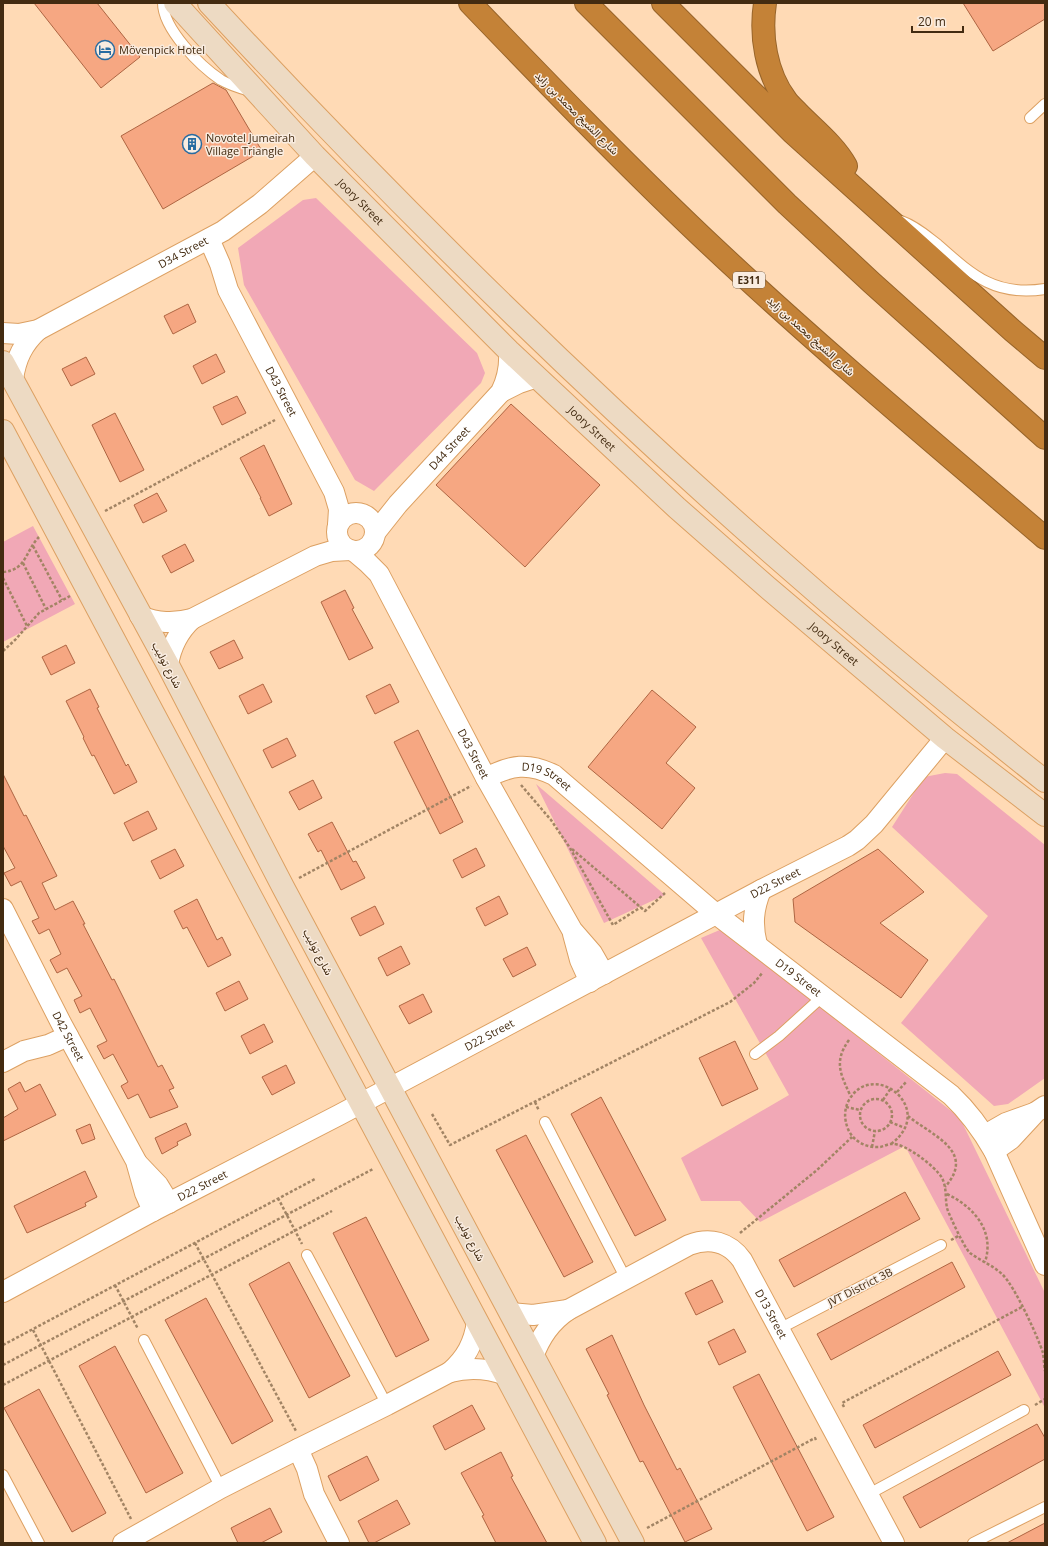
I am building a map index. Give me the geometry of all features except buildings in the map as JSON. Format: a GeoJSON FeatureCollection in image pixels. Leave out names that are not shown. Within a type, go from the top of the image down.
{"type":"FeatureCollection","features":[{"type":"Feature","properties":{"kind":"highway","name":"شارع الشيخ محمد بن زايد"},"geometry":{"type":"LineString","coordinates":[[470,3],[545,82],[700,235],[821,346],[1045,538]]}},
{"type":"Feature","properties":{"kind":"highway"},"geometry":{"type":"LineString","coordinates":[[586,3],[787,204],[872,283],[1045,438]]}},
{"type":"Feature","properties":{"kind":"highway"},"geometry":{"type":"LineString","coordinates":[[663,3],[792,132],[1045,358]]}},
{"type":"Feature","properties":{"kind":"highway"},"geometry":{"type":"LineString","coordinates":[[765,3],[763,30],[765,48],[770,67],[777,84],[786,101],[840,156],[855,188]]}},
{"type":"Feature","properties":{"kind":"street","name":"Joory Street"},"geometry":{"type":"LineString","coordinates":[[175,3],[315,156],[509,351],[704,532],[945,738],[1045,815]]}},
{"type":"Feature","properties":{"kind":"street"},"geometry":{"type":"LineString","coordinates":[[209,3],[396,199],[535,336],[728,515],[858,628],[1038,775]]}},
{"type":"Feature","properties":{"kind":"street"},"geometry":{"type":"LineString","coordinates":[[315,156],[323,156],[338,161],[376,196],[390,200],[396,199]]}},
{"type":"Feature","properties":{"kind":"street","name":"D34 Street"},"geometry":{"type":"LineString","coordinates":[[3,333],[19,334],[38,330],[203,243],[248,214],[315,156]]}},
{"type":"Feature","properties":{"kind":"street","name":"D43 Street"},"geometry":{"type":"LineString","coordinates":[[203,243],[207,267],[228,290],[334,492],[339,509],[338,528]]}},
{"type":"Feature","properties":{"kind":"street","name":"D34 Street"},"geometry":{"type":"LineString","coordinates":[[8,370],[23,346],[38,330]]}},
{"type":"Feature","properties":{"kind":"street","name":"D44 Street"},"geometry":{"type":"LineString","coordinates":[[374,536],[398,504],[501,392],[509,372],[509,351]]}},
{"type":"Feature","properties":{"kind":"street","name":"شارع توليب"},"geometry":{"type":"LineString","coordinates":[[8,370],[140,616],[168,665],[283,887],[633,1543]]}},
{"type":"Feature","properties":{"kind":"street","name":"D44 Street"},"geometry":{"type":"LineString","coordinates":[[501,392],[519,383],[537,377]]}},
{"type":"Feature","properties":{"kind":"street"},"geometry":{"type":"LineString","coordinates":[[3,432],[55,527],[595,1543]]}},
{"type":"Feature","properties":{"kind":"street","name":"D43 Street"},"geometry":{"type":"LineString","coordinates":[[334,492],[346,504],[362,514]]}},
{"type":"Feature","properties":{"kind":"street","name":"D44 Street"},"geometry":{"type":"LineString","coordinates":[[362,514],[382,512],[398,504]]}},
{"type":"Feature","properties":{"kind":"street"},"geometry":{"type":"LineString","coordinates":[[140,616],[150,620],[171,623],[192,619],[315,556],[332,551],[362,550],[370,546],[374,536],[374,525],[362,514],[344,517],[338,528],[315,556]]}},
{"type":"Feature","properties":{"kind":"street"},"geometry":{"type":"LineString","coordinates":[[338,528],[340,543],[352,551]]}},
{"type":"Feature","properties":{"kind":"street","name":"D43 Street"},"geometry":{"type":"LineString","coordinates":[[374,536],[379,574]]}},
{"type":"Feature","properties":{"kind":"street","name":"D43 Street"},"geometry":{"type":"LineString","coordinates":[[352,551],[367,562],[379,574],[486,778],[572,930],[592,953],[597,978]]}},
{"type":"Feature","properties":{"kind":"street"},"geometry":{"type":"LineString","coordinates":[[168,665],[173,644],[178,635],[192,619]]}},
{"type":"Feature","properties":{"kind":"street"},"geometry":{"type":"LineString","coordinates":[[945,738],[952,737],[967,740],[1011,770],[1025,771],[1038,775]]}},
{"type":"Feature","properties":{"kind":"street","name":"D22 Street"},"geometry":{"type":"LineString","coordinates":[[3,1292],[161,1207],[361,1104],[761,890],[848,846],[866,832],[945,738]]}},
{"type":"Feature","properties":{"kind":"street","name":"D19 Street"},"geometry":{"type":"LineString","coordinates":[[486,778],[508,768],[532,767],[554,775],[716,914],[951,1095],[972,1116],[989,1143],[1045,1265]]}},
{"type":"Feature","properties":{"kind":"street"},"geometry":{"type":"LineString","coordinates":[[757,945],[754,931],[754,917],[756,903],[761,890]]}},
{"type":"Feature","properties":{"kind":"street","name":"D42 Street"},"geometry":{"type":"LineString","coordinates":[[3,909],[64,1029],[136,1161],[158,1185],[161,1207]]}},
{"type":"Feature","properties":{"kind":"street"},"geometry":{"type":"LineString","coordinates":[[3,1062],[24,1051],[48,1045],[64,1029]]}},
{"type":"Feature","properties":{"kind":"street"},"geometry":{"type":"LineString","coordinates":[[989,1143],[1015,1119],[1041,1109]]}},
{"type":"Feature","properties":{"kind":"street"},"geometry":{"type":"LineString","coordinates":[[533,1357],[536,1347],[546,1330],[552,1322],[568,1310],[689,1245],[708,1241],[726,1245]]}},
{"type":"Feature","properties":{"kind":"street","name":"D13 Street"},"geometry":{"type":"LineString","coordinates":[[726,1245],[738,1254],[742,1260],[894,1543]]}},
{"type":"Feature","properties":{"kind":"street"},"geometry":{"type":"LineString","coordinates":[[510,1313],[533,1315],[568,1310]]}},
{"type":"Feature","properties":{"kind":"street"},"geometry":{"type":"LineString","coordinates":[[130,1539],[221,1488],[295,1450],[387,1406],[450,1372],[462,1360],[472,1345],[477,1322]]}},
{"type":"Feature","properties":{"kind":"street"},"geometry":{"type":"LineString","coordinates":[[450,1372],[472,1368],[489,1370],[506,1375]]}},
{"type":"Feature","properties":{"kind":"street"},"geometry":{"type":"LineString","coordinates":[[295,1450],[296,1476],[314,1494],[339,1543]]}},
{"type":"Feature","properties":{"kind":"lane"},"geometry":{"type":"LineString","coordinates":[[163,3],[164,12],[169,25],[205,67],[220,79],[230,84],[257,92]]}},
{"type":"Feature","properties":{"kind":"lane"},"geometry":{"type":"LineString","coordinates":[[1030,118],[1045,104]]}},
{"type":"Feature","properties":{"kind":"lane"},"geometry":{"type":"LineString","coordinates":[[889,219],[909,224],[917,228],[978,278],[994,286],[1010,290],[1027,291],[1045,289]]}},
{"type":"Feature","properties":{"kind":"lane"},"geometry":{"type":"LineString","coordinates":[[755,1054],[778,1036],[823,996]]}},
{"type":"Feature","properties":{"kind":"lane"},"geometry":{"type":"LineString","coordinates":[[545,1122],[626,1279]]}},
{"type":"Feature","properties":{"kind":"lane","name":"JVT District 3B"},"geometry":{"type":"LineString","coordinates":[[779,1329],[941,1245]]}},
{"type":"Feature","properties":{"kind":"lane"},"geometry":{"type":"LineString","coordinates":[[307,1255],[387,1406]]}},
{"type":"Feature","properties":{"kind":"lane"},"geometry":{"type":"LineString","coordinates":[[144,1340],[221,1488]]}},
{"type":"Feature","properties":{"kind":"lane"},"geometry":{"type":"LineString","coordinates":[[867,1495],[1024,1410]]}},
{"type":"Feature","properties":{"kind":"lane"},"geometry":{"type":"LineString","coordinates":[[3,1475],[39,1543]]}},
{"type":"Feature","properties":{"kind":"lane"},"geometry":{"type":"LineString","coordinates":[[973,1543],[1045,1507]]}},
{"type":"Feature","properties":{"kind":"path"},"geometry":{"type":"LineString","coordinates":[[89,519],[292,412]]}},
{"type":"Feature","properties":{"kind":"path"},"geometry":{"type":"LineString","coordinates":[[3,572],[14,569],[23,563],[32,545],[41,535],[55,527]]}},
{"type":"Feature","properties":{"kind":"path"},"geometry":{"type":"LineString","coordinates":[[32,545],[62,600]]}},
{"type":"Feature","properties":{"kind":"path"},"geometry":{"type":"LineString","coordinates":[[23,563],[46,609]]}},
{"type":"Feature","properties":{"kind":"path"},"geometry":{"type":"LineString","coordinates":[[3,578],[27,626]]}},
{"type":"Feature","properties":{"kind":"path"},"geometry":{"type":"LineString","coordinates":[[3,651],[39,613],[86,587]]}},
{"type":"Feature","properties":{"kind":"path"},"geometry":{"type":"LineString","coordinates":[[508,768],[551,820],[570,848],[613,925],[641,908]]}},
{"type":"Feature","properties":{"kind":"path"},"geometry":{"type":"LineString","coordinates":[[283,887],[486,778]]}},
{"type":"Feature","properties":{"kind":"path"},"geometry":{"type":"LineString","coordinates":[[570,848],[645,911],[665,893],[661,888],[672,876]]}},
{"type":"Feature","properties":{"kind":"path"},"geometry":{"type":"LineString","coordinates":[[432,1114],[450,1145],[730,1002],[754,983],[774,959]]}},
{"type":"Feature","properties":{"kind":"path"},"geometry":{"type":"LineString","coordinates":[[851,1096],[841,1075],[839,1061],[845,1045],[860,1025]]}},
{"type":"Feature","properties":{"kind":"path"},"geometry":{"type":"LineString","coordinates":[[877,1084],[891,1088],[903,1099],[906,1107],[907,1115],[905,1128],[902,1134],[891,1144],[885,1146],[872,1147],[858,1142],[852,1137],[846,1123],[846,1107],[851,1096],[856,1091],[870,1085],[877,1084]]}},
{"type":"Feature","properties":{"kind":"path"},"geometry":{"type":"LineString","coordinates":[[883,1100],[891,1088]]}},
{"type":"Feature","properties":{"kind":"path"},"geometry":{"type":"LineString","coordinates":[[878,1099],[883,1100],[888,1104],[891,1110],[892,1116],[890,1122],[881,1130],[869,1130],[861,1122],[860,1110],[867,1102],[878,1099]]}},
{"type":"Feature","properties":{"kind":"path"},"geometry":{"type":"LineString","coordinates":[[846,1107],[860,1110]]}},
{"type":"Feature","properties":{"kind":"path"},"geometry":{"type":"LineString","coordinates":[[907,1115],[943,1141],[952,1151],[956,1159],[956,1167],[953,1177],[945,1187]]}},
{"type":"Feature","properties":{"kind":"path"},"geometry":{"type":"LineString","coordinates":[[890,1122],[905,1128]]}},
{"type":"Feature","properties":{"kind":"path"},"geometry":{"type":"LineString","coordinates":[[872,1147],[875,1131]]}},
{"type":"Feature","properties":{"kind":"path"},"geometry":{"type":"LineString","coordinates":[[726,1245],[817,1170],[852,1137]]}},
{"type":"Feature","properties":{"kind":"path"},"geometry":{"type":"LineString","coordinates":[[891,1144],[913,1153],[929,1163],[939,1173],[947,1194],[946,1201],[949,1213],[966,1249],[1003,1275],[1012,1286],[1044,1353],[1045,1371]]}},
{"type":"Feature","properties":{"kind":"path"},"geometry":{"type":"LineString","coordinates":[[3,1365],[374,1169],[370,1162]]}},
{"type":"Feature","properties":{"kind":"path"},"geometry":{"type":"LineString","coordinates":[[3,1345],[315,1179]]}},
{"type":"Feature","properties":{"kind":"path"},"geometry":{"type":"LineString","coordinates":[[947,1194],[962,1202],[980,1221],[987,1237],[988,1245],[985,1262]]}},
{"type":"Feature","properties":{"kind":"path"},"geometry":{"type":"LineString","coordinates":[[278,1198],[307,1255]]}},
{"type":"Feature","properties":{"kind":"path"},"geometry":{"type":"LineString","coordinates":[[3,1385],[332,1211]]}},
{"type":"Feature","properties":{"kind":"path"},"geometry":{"type":"LineString","coordinates":[[195,1243],[212,1274],[295,1450]]}},
{"type":"Feature","properties":{"kind":"path"},"geometry":{"type":"LineString","coordinates":[[115,1285],[144,1340]]}},
{"type":"Feature","properties":{"kind":"path"},"geometry":{"type":"LineString","coordinates":[[32,1330],[49,1361],[130,1539]]}},
{"type":"Feature","properties":{"kind":"shaded area"},"geometry":{"type":"Polygon","coordinates":[[[316,198],[477,353],[485,373],[481,383],[374,491],[355,480],[244,285],[238,248],[303,200],[316,198]]]}},
{"type":"Feature","properties":{"kind":"shaded area"},"geometry":{"type":"Polygon","coordinates":[[[33,526],[75,604],[3,642],[3,542],[33,526]]]}},
{"type":"Feature","properties":{"kind":"shaded area"},"geometry":{"type":"Polygon","coordinates":[[[945,773],[957,774],[1045,845],[1045,1078],[1008,1104],[994,1106],[901,1023],[988,916],[892,827],[924,777],[945,773]]]}},
{"type":"Feature","properties":{"kind":"shaded area"},"geometry":{"type":"Polygon","coordinates":[[[536,784],[665,895],[604,923],[536,784]]]}},
{"type":"Feature","properties":{"kind":"shaded area"},"geometry":{"type":"Polygon","coordinates":[[[722,929],[960,1118],[1045,1293],[1045,1408],[905,1146],[760,1222],[740,1201],[701,1201],[681,1158],[789,1095],[701,938],[722,929]]]}},
{"type":"Feature","properties":{"kind":"place","name":"Mövenpick Hotel"},"geometry":{"type":"Point","coordinates":[105,50]}},
{"type":"Feature","properties":{"kind":"place","name":"Novotel Jumeirah Village Triangle"},"geometry":{"type":"Point","coordinates":[192,144]}}]}
